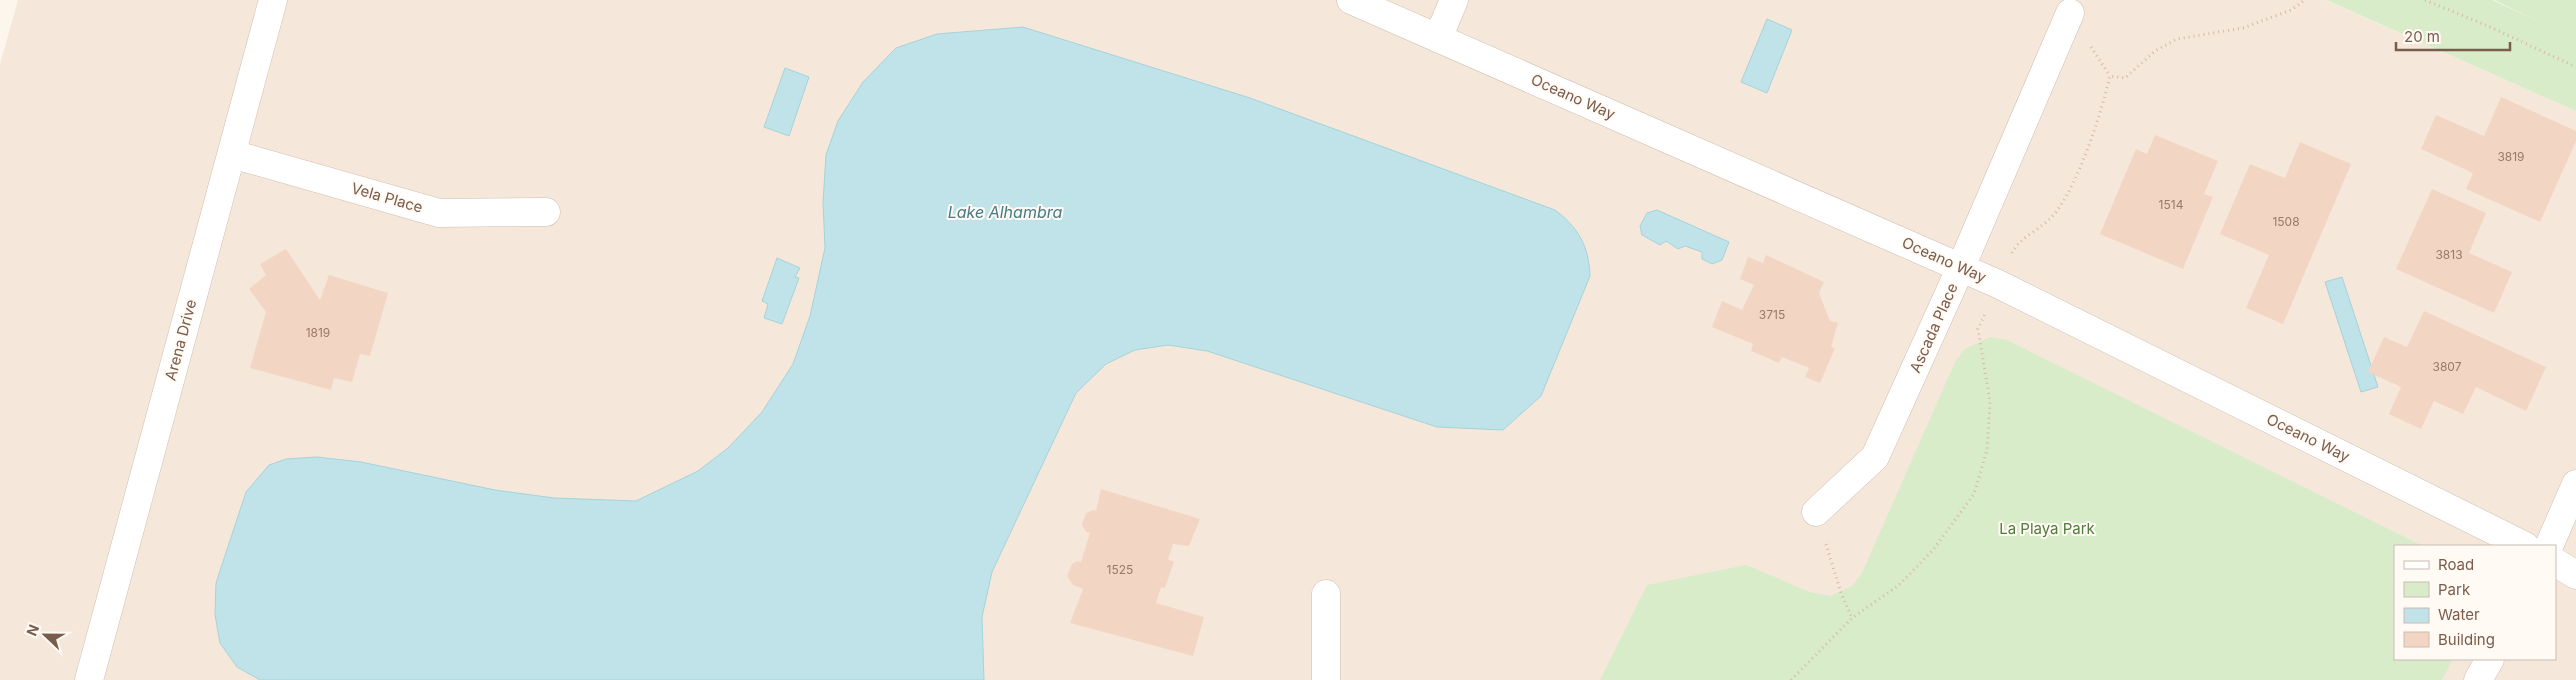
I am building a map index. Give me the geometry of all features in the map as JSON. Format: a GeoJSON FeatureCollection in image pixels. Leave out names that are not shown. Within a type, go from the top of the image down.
{"type":"FeatureCollection","features":[{"type":"Feature","properties":{"kind":"street","name":"Arena Drive"},"geometry":{"type":"LineString","coordinates":[[89,680],[274,0]]}},
{"type":"Feature","properties":{"kind":"street","name":"Oceano Way"},"geometry":{"type":"LineString","coordinates":[[1351,0],[1961,267],[2523,545]]}},
{"type":"Feature","properties":{"kind":"street"},"geometry":{"type":"LineString","coordinates":[[1438,38],[1454,0]]}},
{"type":"Feature","properties":{"kind":"street","name":"Ascada Place"},"geometry":{"type":"LineString","coordinates":[[1816,512],[1875,457],[1961,267],[2070,13]]}},
{"type":"Feature","properties":{"kind":"street","name":"Vela Place"},"geometry":{"type":"LineString","coordinates":[[232,154],[439,212],[546,212]]}},
{"type":"Feature","properties":{"kind":"street"},"geometry":{"type":"LineString","coordinates":[[2549,545],[2576,484]]}},
{"type":"Feature","properties":{"kind":"street"},"geometry":{"type":"LineString","coordinates":[[2556,563],[2576,575]]}},
{"type":"Feature","properties":{"kind":"street"},"geometry":{"type":"LineString","coordinates":[[1326,594],[1326,680]]}},
{"type":"Feature","properties":{"kind":"street"},"geometry":{"type":"LineString","coordinates":[[2478,680],[2489,660]]}},
{"type":"Feature","properties":{"kind":"path"},"geometry":{"type":"LineString","coordinates":[[2015,246],[2042,227],[2056,212],[2069,191],[2102,107],[2110,76],[2125,78],[2156,51],[2176,39],[2242,28],[2290,10],[2305,0]]}},
{"type":"Feature","properties":{"kind":"path"},"geometry":{"type":"LineString","coordinates":[[2425,0],[2488,26],[2576,68]]}},
{"type":"Feature","properties":{"kind":"path"},"geometry":{"type":"LineString","coordinates":[[1791,680],[1852,618],[1899,585],[1926,557],[1974,494],[1987,450],[1990,402],[1978,329]]}},
{"type":"Feature","properties":{"kind":"path"},"geometry":{"type":"LineString","coordinates":[[1816,512],[1841,593],[1852,618]]}},
{"type":"Feature","properties":{"kind":"shaded area"},"geometry":{"type":"Polygon","coordinates":[[[18,0],[2325,0],[2576,111],[2576,680],[0,680],[0,64],[18,0]]]}},
{"type":"Feature","properties":{"kind":"green space"},"geometry":{"type":"Polygon","coordinates":[[[2326,0],[2492,0],[2540,22],[2494,0],[2576,0],[2576,111],[2326,0]]]}},
{"type":"Feature","properties":{"kind":"green space","name":"La Playa Park"},"geometry":{"type":"Polygon","coordinates":[[[1990,337],[2007,340],[2421,545],[2394,545],[2394,660],[2452,660],[2442,680],[1600,680],[1647,585],[1746,565],[1810,592],[1830,596],[1852,586],[1862,573],[1955,362],[1965,349],[1990,337]]]}},
{"type":"Feature","properties":{"kind":"water"},"geometry":{"type":"Polygon","coordinates":[[[1767,19],[1792,30],[1767,93],[1741,82],[1767,19]]]}},
{"type":"Feature","properties":{"kind":"water","name":"Lake Alhambra"},"geometry":{"type":"Polygon","coordinates":[[[1023,27],[1250,98],[1555,210],[1570,224],[1581,239],[1585,247],[1590,276],[1541,396],[1503,430],[1437,427],[1207,351],[1168,345],[1135,350],[1106,364],[1076,393],[992,572],[982,617],[984,680],[260,680],[237,667],[220,643],[215,615],[216,583],[246,492],[269,465],[286,459],[317,457],[361,462],[495,490],[554,498],[636,501],[698,471],[728,448],[762,412],[793,364],[810,316],[825,248],[823,202],[826,155],[838,121],[863,82],[896,48],[937,34],[1023,27]]]}},
{"type":"Feature","properties":{"kind":"water"},"geometry":{"type":"Polygon","coordinates":[[[785,68],[809,77],[789,136],[764,127],[785,68]]]}},
{"type":"Feature","properties":{"kind":"water"},"geometry":{"type":"Polygon","coordinates":[[[1657,210],[1729,242],[1722,260],[1712,264],[1702,259],[1702,252],[1685,246],[1678,249],[1666,241],[1660,245],[1642,235],[1640,226],[1647,213],[1657,210]]]}},
{"type":"Feature","properties":{"kind":"water"},"geometry":{"type":"Polygon","coordinates":[[[777,258],[800,268],[795,277],[799,278],[782,324],[764,318],[768,304],[762,301],[777,258]]]}},
{"type":"Feature","properties":{"kind":"water"},"geometry":{"type":"Polygon","coordinates":[[[2342,277],[2378,387],[2361,392],[2325,282],[2342,277]]]}},
{"type":"Feature","properties":{"kind":"building"},"geometry":{"type":"Polygon","coordinates":[[[2501,97],[2576,131],[2576,141],[2540,222],[2466,189],[2473,173],[2421,149],[2436,115],[2484,136],[2501,97]]]}},
{"type":"Feature","properties":{"kind":"building"},"geometry":{"type":"Polygon","coordinates":[[[2155,135],[2218,161],[2204,194],[2213,197],[2183,269],[2100,234],[2136,149],[2147,154],[2155,135]]]}},
{"type":"Feature","properties":{"kind":"building"},"geometry":{"type":"Polygon","coordinates":[[[2300,142],[2351,164],[2283,324],[2246,308],[2269,255],[2220,234],[2250,164],[2285,178],[2300,142]]]}},
{"type":"Feature","properties":{"kind":"building"},"geometry":{"type":"Polygon","coordinates":[[[2432,189],[2486,213],[2469,253],[2512,272],[2494,313],[2396,269],[2432,189]]]}},
{"type":"Feature","properties":{"kind":"building"},"geometry":{"type":"Polygon","coordinates":[[[286,249],[320,300],[329,275],[388,293],[370,356],[360,354],[352,382],[334,378],[331,390],[250,368],[266,312],[249,289],[266,275],[260,264],[286,249]]]}},
{"type":"Feature","properties":{"kind":"building"},"geometry":{"type":"Polygon","coordinates":[[[1766,255],[1824,282],[1819,293],[1830,321],[1838,323],[1831,347],[1835,348],[1820,383],[1805,377],[1809,368],[1782,357],[1779,363],[1751,351],[1753,344],[1712,327],[1722,301],[1742,310],[1754,285],[1740,279],[1748,257],[1763,263],[1766,255]]]}},
{"type":"Feature","properties":{"kind":"building"},"geometry":{"type":"Polygon","coordinates":[[[2424,311],[2546,367],[2526,411],[2476,387],[2463,414],[2434,401],[2421,429],[2389,414],[2401,387],[2368,372],[2384,337],[2407,347],[2424,311]]]}},
{"type":"Feature","properties":{"kind":"building"},"geometry":{"type":"Polygon","coordinates":[[[1101,489],[1200,519],[1189,546],[1173,544],[1168,559],[1174,562],[1165,588],[1161,587],[1156,603],[1204,617],[1193,656],[1070,623],[1083,589],[1073,585],[1067,576],[1072,564],[1077,561],[1081,562],[1090,533],[1086,532],[1082,525],[1086,513],[1093,510],[1096,511],[1101,489]]]}}]}
